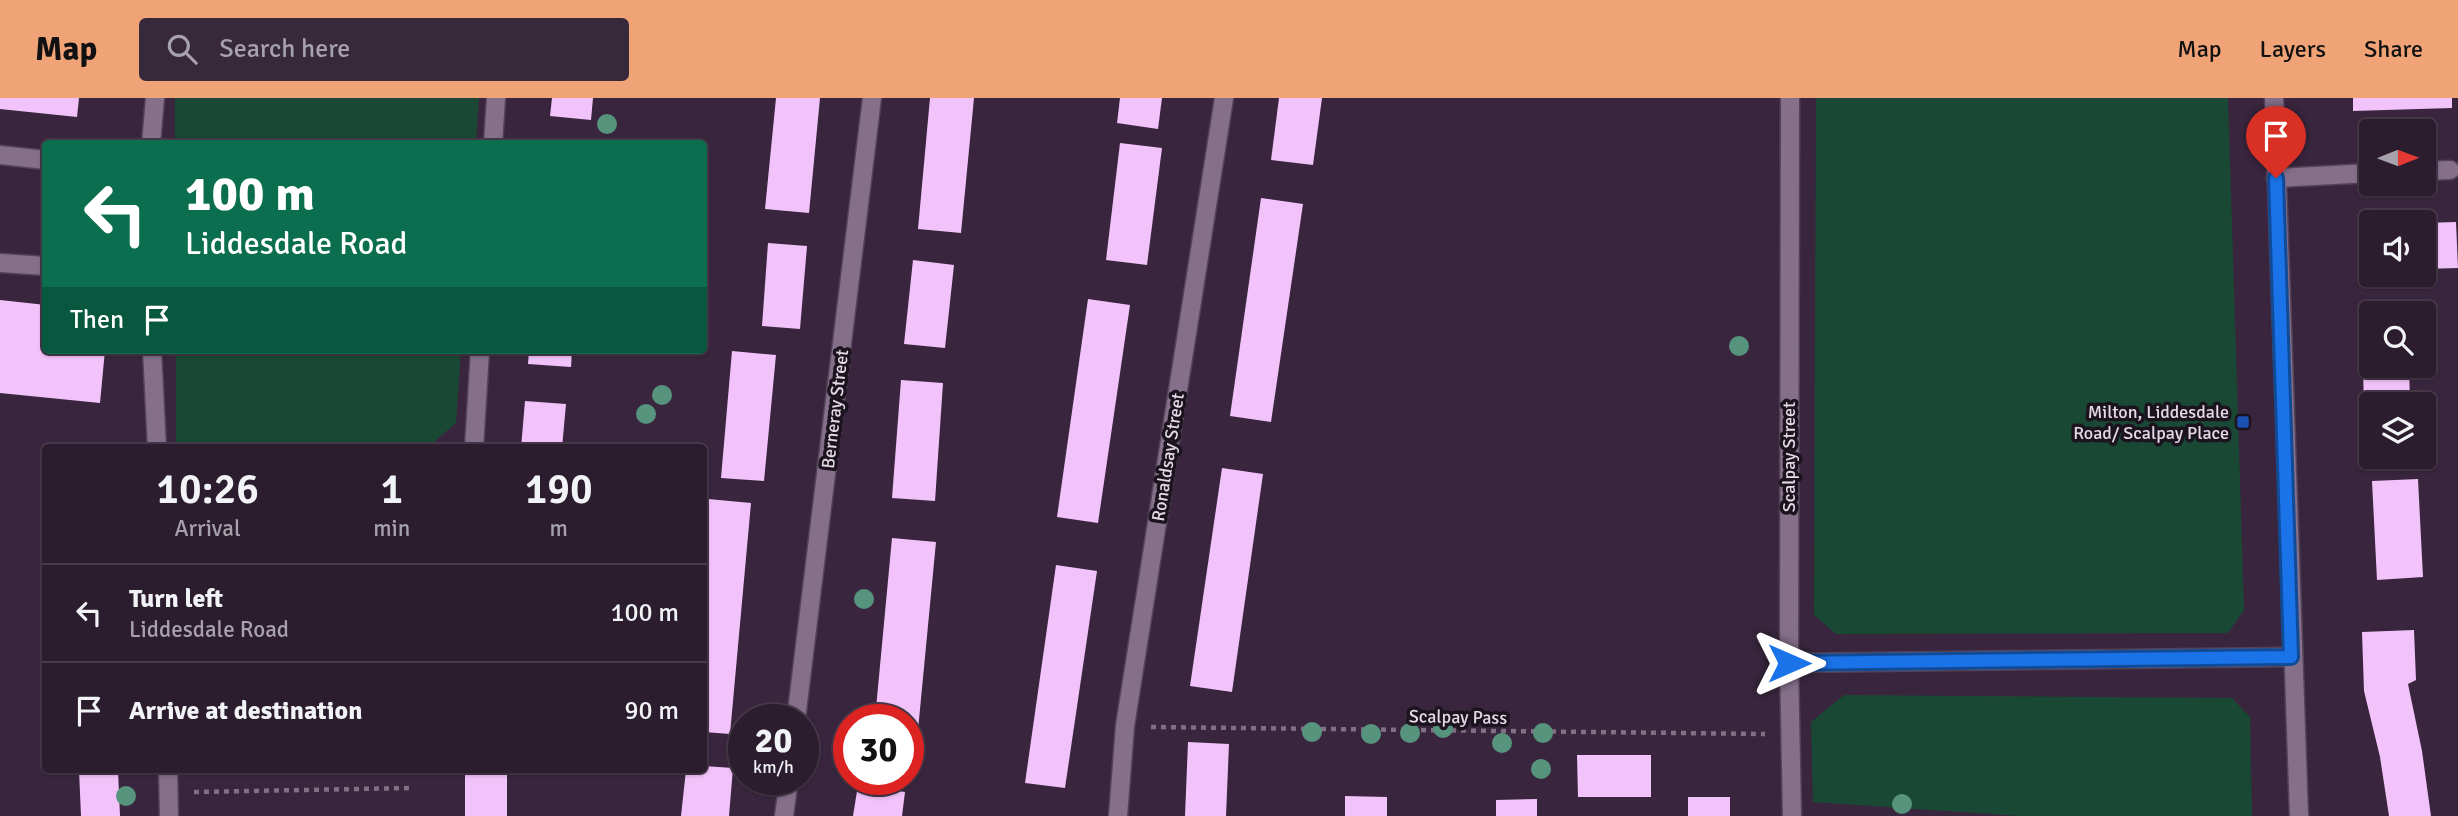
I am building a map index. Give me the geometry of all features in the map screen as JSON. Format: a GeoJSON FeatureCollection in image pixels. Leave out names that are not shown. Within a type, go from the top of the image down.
{"type":"FeatureCollection","features":[{"type":"Feature","properties":{"kind":"street"},"geometry":{"type":"LineString","coordinates":[[151,140],[155,98]]}},
{"type":"Feature","properties":{"kind":"street"},"geometry":{"type":"LineString","coordinates":[[493,140],[496,98]]}},
{"type":"Feature","properties":{"kind":"street","name":"Berneray Street"},"geometry":{"type":"LineString","coordinates":[[798,704],[872,98]]}},
{"type":"Feature","properties":{"kind":"street","name":"Ronaldsay Street"},"geometry":{"type":"LineString","coordinates":[[1118,816],[1125,726],[1224,98]]}},
{"type":"Feature","properties":{"kind":"street","name":"Scalpay Street"},"geometry":{"type":"LineString","coordinates":[[1790,98],[1789,663],[1792,816]]}},
{"type":"Feature","properties":{"kind":"street"},"geometry":{"type":"LineString","coordinates":[[2274,98],[2291,657],[2299,816]]}},
{"type":"Feature","properties":{"kind":"street"},"geometry":{"type":"LineString","coordinates":[[0,155],[42,160]]}},
{"type":"Feature","properties":{"kind":"street"},"geometry":{"type":"LineString","coordinates":[[2436,171],[2449,170]]}},
{"type":"Feature","properties":{"kind":"street"},"geometry":{"type":"LineString","coordinates":[[2276,178],[2359,174]]}},
{"type":"Feature","properties":{"kind":"street"},"geometry":{"type":"LineString","coordinates":[[0,263],[42,266]]}},
{"type":"Feature","properties":{"kind":"street"},"geometry":{"type":"LineString","coordinates":[[152,354],[157,444]]}},
{"type":"Feature","properties":{"kind":"street"},"geometry":{"type":"LineString","coordinates":[[474,444],[480,354]]}},
{"type":"Feature","properties":{"kind":"street"},"geometry":{"type":"LineString","coordinates":[[1789,663],[2291,657]]}},
{"type":"Feature","properties":{"kind":"street"},"geometry":{"type":"LineString","coordinates":[[168,773],[169,816]]}},
{"type":"Feature","properties":{"kind":"street"},"geometry":{"type":"LineString","coordinates":[[784,816],[787,795]]}},
{"type":"Feature","properties":{"kind":"path","name":"Scalpay Pass"},"geometry":{"type":"LineString","coordinates":[[1125,726],[1790,734]]}},
{"type":"Feature","properties":{"kind":"path"},"geometry":{"type":"LineString","coordinates":[[169,793],[411,788]]}},
{"type":"Feature","properties":{"kind":"green space"},"geometry":{"type":"Polygon","coordinates":[[[175,98],[479,98],[476,140],[175,140],[175,98]]]}},
{"type":"Feature","properties":{"kind":"green space"},"geometry":{"type":"Polygon","coordinates":[[[1816,98],[2228,98],[2244,610],[2228,633],[1836,634],[1814,615],[1816,98]]]}},
{"type":"Feature","properties":{"kind":"green space"},"geometry":{"type":"Polygon","coordinates":[[[176,354],[461,354],[456,423],[432,444],[176,444],[176,354]]]}},
{"type":"Feature","properties":{"kind":"green space"},"geometry":{"type":"Polygon","coordinates":[[[1844,695],[2232,698],[2250,717],[2252,816],[2020,816],[1813,802],[1811,722],[1844,695]]]}},
{"type":"Feature","properties":{"kind":"building"},"geometry":{"type":"Polygon","coordinates":[[[0,98],[79,98],[77,117],[0,109],[0,98]]]}},
{"type":"Feature","properties":{"kind":"building"},"geometry":{"type":"Polygon","coordinates":[[[552,98],[593,98],[591,120],[550,116],[552,98]]]}},
{"type":"Feature","properties":{"kind":"building"},"geometry":{"type":"Polygon","coordinates":[[[776,98],[820,98],[809,213],[765,209],[776,98]]]}},
{"type":"Feature","properties":{"kind":"building"},"geometry":{"type":"Polygon","coordinates":[[[930,98],[974,98],[961,233],[918,229],[930,98]]]}},
{"type":"Feature","properties":{"kind":"building"},"geometry":{"type":"Polygon","coordinates":[[[1120,98],[1162,98],[1158,129],[1117,123],[1120,98]]]}},
{"type":"Feature","properties":{"kind":"building"},"geometry":{"type":"Polygon","coordinates":[[[1279,98],[1322,98],[1313,165],[1271,160],[1279,98]]]}},
{"type":"Feature","properties":{"kind":"building"},"geometry":{"type":"Polygon","coordinates":[[[2353,98],[2452,98],[2452,108],[2353,111],[2353,98]]]}},
{"type":"Feature","properties":{"kind":"building"},"geometry":{"type":"Polygon","coordinates":[[[1120,143],[1162,148],[1147,265],[1106,260],[1120,143]]]}},
{"type":"Feature","properties":{"kind":"building"},"geometry":{"type":"Polygon","coordinates":[[[1261,198],[1303,204],[1271,422],[1230,416],[1261,198]]]}},
{"type":"Feature","properties":{"kind":"building"},"geometry":{"type":"Polygon","coordinates":[[[2456,222],[2458,268],[2436,269],[2436,223],[2456,222]]]}},
{"type":"Feature","properties":{"kind":"building"},"geometry":{"type":"Polygon","coordinates":[[[2357,225],[2359,225],[2359,271],[2357,225]]]}},
{"type":"Feature","properties":{"kind":"building"},"geometry":{"type":"Polygon","coordinates":[[[768,243],[807,246],[800,329],[762,326],[768,243]]]}},
{"type":"Feature","properties":{"kind":"building"},"geometry":{"type":"Polygon","coordinates":[[[913,260],[954,265],[945,348],[904,344],[913,260]]]}},
{"type":"Feature","properties":{"kind":"building"},"geometry":{"type":"Polygon","coordinates":[[[1088,299],[1130,305],[1098,523],[1057,517],[1088,299]]]}},
{"type":"Feature","properties":{"kind":"building"},"geometry":{"type":"Polygon","coordinates":[[[0,300],[42,305],[42,354],[105,354],[100,403],[0,393],[0,300]]]}},
{"type":"Feature","properties":{"kind":"building"},"geometry":{"type":"Polygon","coordinates":[[[732,351],[776,355],[764,481],[721,478],[732,351]]]}},
{"type":"Feature","properties":{"kind":"building"},"geometry":{"type":"Polygon","coordinates":[[[529,354],[572,354],[571,367],[528,364],[529,354]]]}},
{"type":"Feature","properties":{"kind":"building"},"geometry":{"type":"Polygon","coordinates":[[[2363,378],[2409,378],[2410,392],[2364,392],[2363,378]]]}},
{"type":"Feature","properties":{"kind":"building"},"geometry":{"type":"Polygon","coordinates":[[[901,380],[943,383],[935,501],[892,498],[901,380]]]}},
{"type":"Feature","properties":{"kind":"building"},"geometry":{"type":"Polygon","coordinates":[[[525,401],[566,404],[562,444],[521,444],[525,401]]]}},
{"type":"Feature","properties":{"kind":"building"},"geometry":{"type":"Polygon","coordinates":[[[1222,468],[1263,474],[1232,692],[1190,686],[1222,468]]]}},
{"type":"Feature","properties":{"kind":"building"},"geometry":{"type":"Polygon","coordinates":[[[2418,479],[2423,577],[2377,580],[2372,481],[2418,479]]]}},
{"type":"Feature","properties":{"kind":"building"},"geometry":{"type":"Polygon","coordinates":[[[708,499],[751,503],[733,704],[728,704],[728,734],[707,732],[708,499]]]}},
{"type":"Feature","properties":{"kind":"building"},"geometry":{"type":"Polygon","coordinates":[[[892,538],[936,542],[921,704],[876,704],[892,538]]]}},
{"type":"Feature","properties":{"kind":"building"},"geometry":{"type":"Polygon","coordinates":[[[1056,565],[1097,571],[1065,788],[1025,783],[1056,565]]]}},
{"type":"Feature","properties":{"kind":"building"},"geometry":{"type":"Polygon","coordinates":[[[2414,630],[2416,680],[2408,684],[2422,751],[2431,816],[2389,816],[2380,757],[2364,691],[2362,632],[2414,630]]]}},
{"type":"Feature","properties":{"kind":"building"},"geometry":{"type":"Polygon","coordinates":[[[1188,742],[1229,744],[1226,816],[1185,816],[1188,742]]]}},
{"type":"Feature","properties":{"kind":"building"},"geometry":{"type":"Polygon","coordinates":[[[1577,755],[1651,755],[1651,797],[1578,797],[1577,755]]]}},
{"type":"Feature","properties":{"kind":"building"},"geometry":{"type":"Polygon","coordinates":[[[707,766],[728,768],[728,795],[731,795],[729,816],[681,816],[686,773],[707,773],[707,766]]]}},
{"type":"Feature","properties":{"kind":"building"},"geometry":{"type":"Polygon","coordinates":[[[79,773],[118,773],[120,816],[81,816],[79,773]]]}},
{"type":"Feature","properties":{"kind":"building"},"geometry":{"type":"Polygon","coordinates":[[[465,773],[507,773],[507,816],[465,816],[465,773]]]}},
{"type":"Feature","properties":{"kind":"building"},"geometry":{"type":"Polygon","coordinates":[[[856,795],[905,795],[902,816],[853,816],[856,795]]]}},
{"type":"Feature","properties":{"kind":"building"},"geometry":{"type":"Polygon","coordinates":[[[1345,796],[1387,797],[1387,816],[1345,816],[1345,796]]]}},
{"type":"Feature","properties":{"kind":"building"},"geometry":{"type":"Polygon","coordinates":[[[1688,797],[1730,797],[1730,816],[1688,816],[1688,797]]]}},
{"type":"Feature","properties":{"kind":"building"},"geometry":{"type":"Polygon","coordinates":[[[1537,799],[1537,816],[1496,816],[1496,800],[1537,799]]]}},
{"type":"Feature","properties":{"kind":"place","name":"Milton, Liddesdale Road/ Scalpay Place"},"geometry":{"type":"Point","coordinates":[2243,422]}},
{"type":"Feature","properties":{"kind":"route"},"geometry":{"type":"LineString","coordinates":[[1789,663],[2291,657],[2276,178]]}}]}
